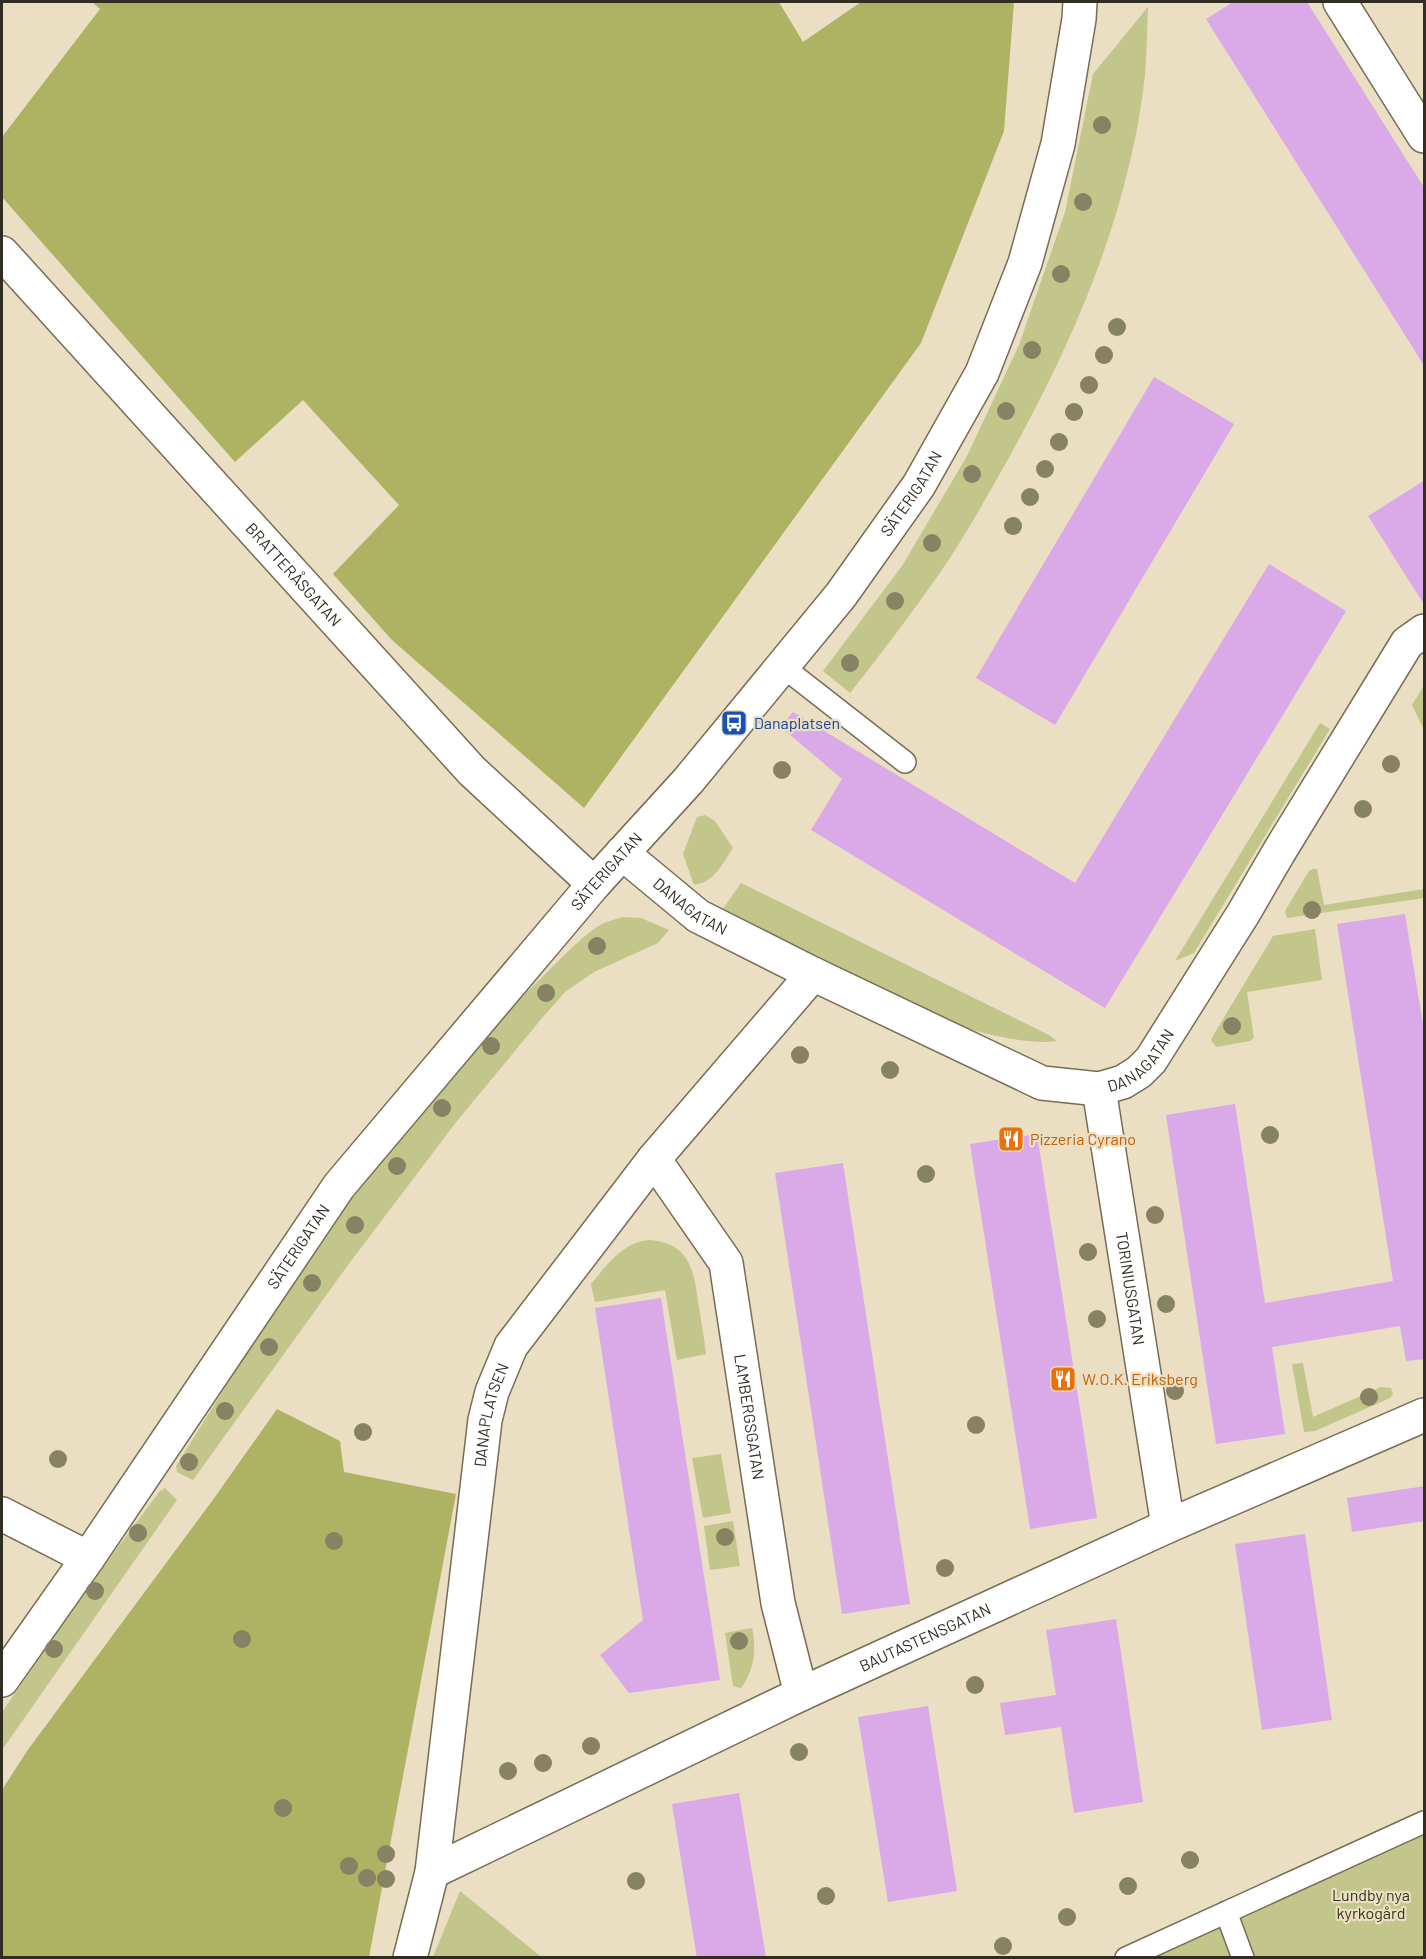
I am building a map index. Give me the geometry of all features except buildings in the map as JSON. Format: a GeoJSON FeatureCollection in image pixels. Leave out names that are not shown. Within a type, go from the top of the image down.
{"type":"FeatureCollection","features":[{"type":"Feature","properties":{"kind":"street","name":"SÄTERIGATAN"},"geometry":{"type":"LineString","coordinates":[[2,1680],[88,1558],[339,1186],[594,884],[687,781],[841,595],[919,485],[982,373],[1025,263],[1058,144],[1080,2]]}},
{"type":"Feature","properties":{"kind":"street"},"geometry":{"type":"LineString","coordinates":[[1340,2],[1425,136]]}},
{"type":"Feature","properties":{"kind":"street","name":"BRATTERÅSGATAN"},"geometry":{"type":"LineString","coordinates":[[2,253],[472,771],[594,884]]}},
{"type":"Feature","properties":{"kind":"street","name":"DANAGATAN"},"geometry":{"type":"LineString","coordinates":[[622,853],[698,916],[813,974],[1042,1083],[1099,1089],[1123,1082],[1151,1060],[1243,914],[1407,643],[1425,631]]}},
{"type":"Feature","properties":{"kind":"street","name":"DANAPLATSEN"},"geometry":{"type":"LineString","coordinates":[[410,1958],[432,1872],[485,1420],[492,1392],[511,1346],[654,1159],[813,974]]}},
{"type":"Feature","properties":{"kind":"street","name":"TORINIUSGATAN"},"geometry":{"type":"LineString","coordinates":[[1099,1089],[1168,1526]]}},
{"type":"Feature","properties":{"kind":"street","name":"LAMBERGSGATAN"},"geometry":{"type":"LineString","coordinates":[[654,1159],[726,1263],[778,1603],[801,1694]]}},
{"type":"Feature","properties":{"kind":"street","name":"BAUTASTENSGATAN"},"geometry":{"type":"LineString","coordinates":[[432,1872],[801,1694],[1168,1526],[1425,1415]]}},
{"type":"Feature","properties":{"kind":"street"},"geometry":{"type":"LineString","coordinates":[[2,1514],[88,1558]]}},
{"type":"Feature","properties":{"kind":"lane"},"geometry":{"type":"LineString","coordinates":[[782,666],[905,762]]}},
{"type":"Feature","properties":{"kind":"lane"},"geometry":{"type":"LineString","coordinates":[[1126,1958],[1425,1822]]}},
{"type":"Feature","properties":{"kind":"lane"},"geometry":{"type":"LineString","coordinates":[[1226,1912],[1243,1958]]}},
{"type":"Feature","properties":{"kind":"green space"},"geometry":{"type":"Polygon","coordinates":[[[92,2],[779,2],[803,42],[861,2],[1014,2],[1004,131],[921,343],[584,808],[392,640],[333,574],[399,505],[303,400],[235,462],[2,197],[2,137],[100,9],[92,2]]]}},
{"type":"Feature","properties":{"kind":"green space"},"geometry":{"type":"Polygon","coordinates":[[[1148,7],[1145,75],[1138,126],[1127,176],[1096,274],[1076,322],[1032,416],[965,534],[916,607],[850,693],[823,671],[902,566],[967,456],[1019,345],[1065,212],[1093,74],[1148,7]]]}},
{"type":"Feature","properties":{"kind":"green space"},"geometry":{"type":"Polygon","coordinates":[[[1424,685],[1424,730],[1412,705],[1424,685]]]}},
{"type":"Feature","properties":{"kind":"green space"},"geometry":{"type":"Polygon","coordinates":[[[1320,723],[1330,729],[1194,953],[1175,961],[1320,723]]]}},
{"type":"Feature","properties":{"kind":"green space"},"geometry":{"type":"Polygon","coordinates":[[[705,815],[715,821],[733,848],[712,876],[694,885],[683,854],[697,817],[705,815]]]}},
{"type":"Feature","properties":{"kind":"green space"},"geometry":{"type":"Polygon","coordinates":[[[1317,869],[1324,905],[1424,889],[1424,898],[1287,918],[1285,911],[1309,871],[1317,869]]]}},
{"type":"Feature","properties":{"kind":"green space"},"geometry":{"type":"Polygon","coordinates":[[[741,883],[1057,1041],[1012,1039],[935,1019],[722,910],[741,883]]]}},
{"type":"Feature","properties":{"kind":"green space"},"geometry":{"type":"Polygon","coordinates":[[[623,917],[641,918],[669,930],[658,943],[594,972],[565,992],[457,1121],[348,1265],[193,1480],[177,1472],[176,1466],[297,1276],[385,1153],[481,1038],[534,985],[577,943],[595,929],[609,921],[623,917]]]}},
{"type":"Feature","properties":{"kind":"green space"},"geometry":{"type":"Polygon","coordinates":[[[1315,929],[1322,980],[1247,992],[1254,1038],[1250,1041],[1216,1047],[1211,1040],[1214,1034],[1273,936],[1315,929]]]}},
{"type":"Feature","properties":{"kind":"green space"},"geometry":{"type":"Polygon","coordinates":[[[649,1240],[673,1246],[687,1260],[694,1279],[706,1354],[677,1360],[665,1290],[595,1302],[591,1284],[603,1269],[623,1250],[649,1240]]]}},
{"type":"Feature","properties":{"kind":"green space"},"geometry":{"type":"Polygon","coordinates":[[[1303,1363],[1313,1417],[1381,1387],[1391,1388],[1393,1394],[1390,1398],[1315,1431],[1304,1432],[1292,1364],[1303,1363]]]}},
{"type":"Feature","properties":{"kind":"green space"},"geometry":{"type":"Polygon","coordinates":[[[277,1409],[340,1441],[344,1472],[456,1494],[369,1957],[2,1957],[2,1790],[27,1751],[215,1497],[277,1409]]]}},
{"type":"Feature","properties":{"kind":"green space"},"geometry":{"type":"Polygon","coordinates":[[[721,1454],[731,1513],[703,1518],[692,1458],[721,1454]]]}},
{"type":"Feature","properties":{"kind":"green space"},"geometry":{"type":"Polygon","coordinates":[[[165,1488],[177,1500],[2,1750],[2,1712],[89,1586],[159,1492],[165,1488]]]}},
{"type":"Feature","properties":{"kind":"green space"},"geometry":{"type":"Polygon","coordinates":[[[733,1521],[740,1566],[710,1570],[704,1526],[733,1521]]]}},
{"type":"Feature","properties":{"kind":"green space"},"geometry":{"type":"Polygon","coordinates":[[[752,1628],[754,1652],[752,1667],[741,1688],[733,1686],[725,1633],[752,1628]]]}},
{"type":"Feature","properties":{"kind":"green space","name":"Lundby nya kyrkogård"},"geometry":{"type":"Polygon","coordinates":[[[1424,1817],[1424,1957],[1125,1958],[1424,1817]]]}},
{"type":"Feature","properties":{"kind":"green space"},"geometry":{"type":"Polygon","coordinates":[[[460,1891],[539,1955],[542,1957],[433,1957],[460,1891]]]}},
{"type":"Feature","properties":{"kind":"place","name":"Danaplatsen"},"geometry":{"type":"Point","coordinates":[734,723]}},
{"type":"Feature","properties":{"kind":"place","name":"Pizzeria Cyrano"},"geometry":{"type":"Point","coordinates":[1011,1139]}},
{"type":"Feature","properties":{"kind":"place","name":"W.O.K. Eriksberg"},"geometry":{"type":"Point","coordinates":[1063,1379]}}]}
